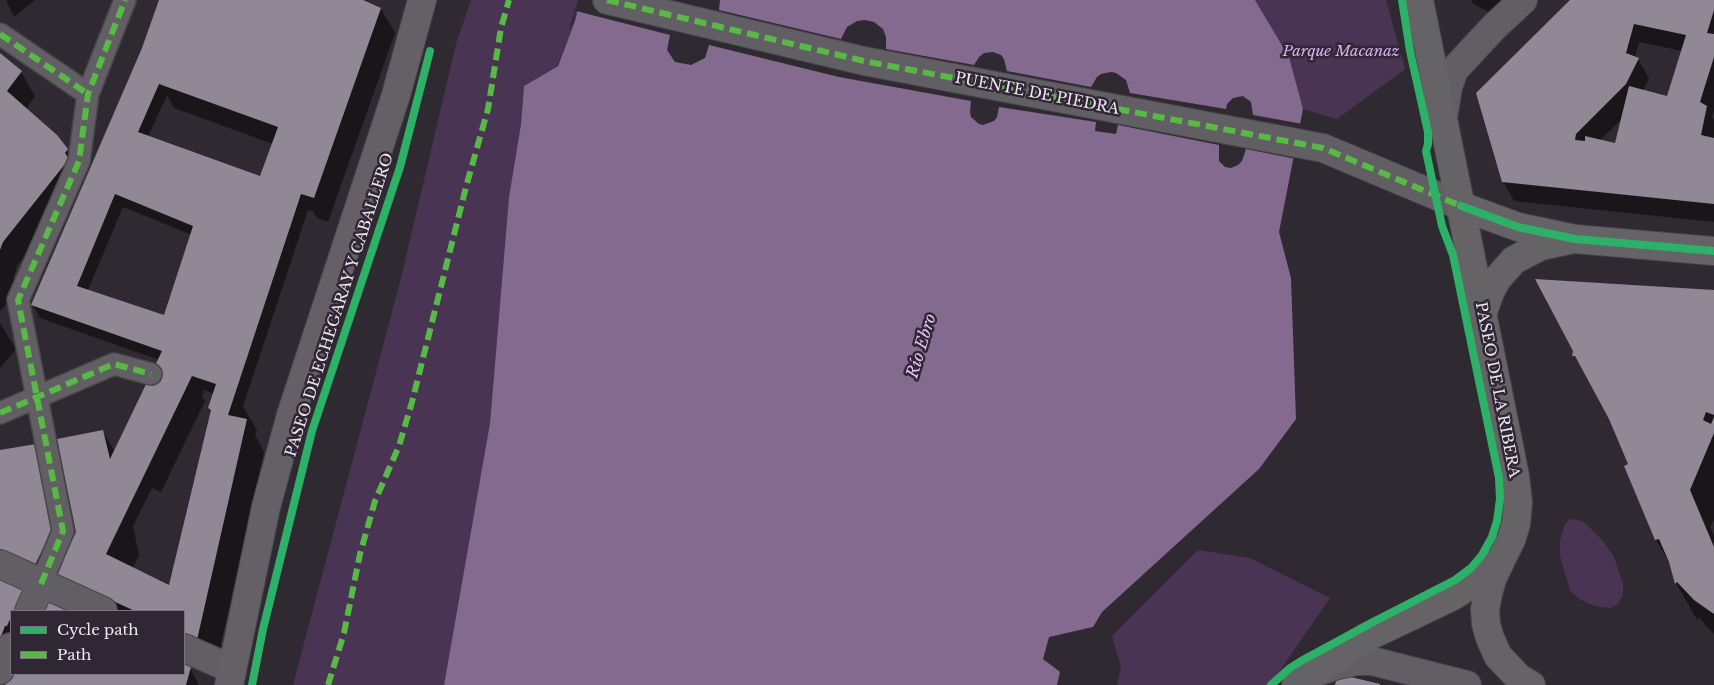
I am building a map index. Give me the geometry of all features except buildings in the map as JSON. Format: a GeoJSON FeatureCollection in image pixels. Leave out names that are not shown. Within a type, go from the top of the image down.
{"type":"FeatureCollection","features":[{"type":"Feature","properties":{"kind":"main road","name":"PASEO DE ECHEGARAY Y CABALLERO"},"geometry":{"type":"LineString","coordinates":[[230,677],[266,507],[291,415],[396,95],[422,0]]}},
{"type":"Feature","properties":{"kind":"main road","name":"PASEO DE LA RIBERA"},"geometry":{"type":"LineString","coordinates":[[1304,680],[1365,638],[1453,596],[1502,558],[1513,532],[1518,503],[1515,476],[1483,312],[1442,122],[1419,0]]}},
{"type":"Feature","properties":{"kind":"main road"},"geometry":{"type":"LineString","coordinates":[[1461,206],[1518,227],[1575,239],[1714,251]]}},
{"type":"Feature","properties":{"kind":"main road"},"geometry":{"type":"LineString","coordinates":[[1483,312],[1490,292],[1504,270],[1514,260],[1541,246],[1575,239]]}},
{"type":"Feature","properties":{"kind":"main road"},"geometry":{"type":"LineString","coordinates":[[1502,558],[1492,579],[1488,594],[1485,609],[1486,624],[1498,656],[1519,678],[1531,685]]}},
{"type":"Feature","properties":{"kind":"street"},"geometry":{"type":"LineString","coordinates":[[29,610],[63,531],[18,300],[79,161],[88,94],[124,0]]}},
{"type":"Feature","properties":{"kind":"street","name":"PUENTE DE PIEDRA"},"geometry":{"type":"LineString","coordinates":[[608,0],[864,62],[1324,148],[1461,206]]}},
{"type":"Feature","properties":{"kind":"street"},"geometry":{"type":"LineString","coordinates":[[1442,122],[1448,87],[1454,70],[1493,28],[1523,0]]}},
{"type":"Feature","properties":{"kind":"street"},"geometry":{"type":"LineString","coordinates":[[0,34],[88,94]]}},
{"type":"Feature","properties":{"kind":"street"},"geometry":{"type":"LineString","coordinates":[[0,413],[114,364],[151,374]]}},
{"type":"Feature","properties":{"kind":"street"},"geometry":{"type":"LineString","coordinates":[[0,564],[101,610]]}},
{"type":"Feature","properties":{"kind":"street"},"geometry":{"type":"LineString","coordinates":[[0,670],[10,649]]}},
{"type":"Feature","properties":{"kind":"street"},"geometry":{"type":"LineString","coordinates":[[185,649],[230,677]]}},
{"type":"Feature","properties":{"kind":"street","name":"PASEO DE LA RIBERA"},"geometry":{"type":"LineString","coordinates":[[1304,680],[1344,664],[1357,661],[1372,661],[1468,685]]}},
{"type":"Feature","properties":{"kind":"green space"},"geometry":{"type":"Polygon","coordinates":[[[471,0],[580,0],[575,21],[557,66],[524,86],[521,124],[509,197],[490,423],[444,685],[293,685],[401,278],[456,44],[471,0]]]}},
{"type":"Feature","properties":{"kind":"green space","name":"Parque Macanaz"},"geometry":{"type":"Polygon","coordinates":[[[1255,0],[1386,0],[1405,69],[1337,119],[1303,109],[1289,57],[1255,0]]]}},
{"type":"Feature","properties":{"kind":"green space"},"geometry":{"type":"Polygon","coordinates":[[[1569,520],[1582,521],[1591,529],[1603,541],[1614,557],[1623,584],[1623,595],[1618,604],[1610,608],[1595,606],[1581,600],[1570,591],[1560,556],[1560,540],[1565,524],[1569,520]]]}},
{"type":"Feature","properties":{"kind":"green space"},"geometry":{"type":"Polygon","coordinates":[[[1198,550],[1250,558],[1330,598],[1270,685],[1117,685],[1121,667],[1112,636],[1198,550]]]}},
{"type":"Feature","properties":{"kind":"water","name":"Río Ebro"},"geometry":{"type":"Polygon","coordinates":[[[580,0],[1255,0],[1289,57],[1303,109],[1279,232],[1291,278],[1296,419],[1259,469],[1102,612],[1093,627],[1049,637],[1043,659],[1060,672],[1057,685],[444,685],[490,423],[509,197],[521,124],[524,86],[558,66],[575,21],[580,0]]]}},
{"type":"Feature","properties":{"kind":"pier"},"geometry":{"type":"Polygon","coordinates":[[[578,0],[720,0],[719,10],[841,39],[847,27],[857,21],[865,20],[874,22],[883,29],[886,37],[886,49],[974,65],[984,53],[993,52],[1001,55],[1004,59],[1007,71],[1091,87],[1101,74],[1111,72],[1126,80],[1130,93],[1226,109],[1227,104],[1233,98],[1243,96],[1251,102],[1253,115],[1303,124],[1296,159],[1246,149],[1242,161],[1238,165],[1231,168],[1225,167],[1219,161],[1219,145],[1118,125],[1116,134],[1095,131],[1096,122],[999,107],[994,121],[983,125],[971,117],[971,101],[839,77],[709,45],[705,58],[691,65],[675,62],[667,50],[670,35],[576,11],[574,22],[569,30],[578,0]]]}},
{"type":"Feature","properties":{"kind":"marked path"},"geometry":{"type":"LineString","coordinates":[[41,584],[63,531],[18,300],[79,161],[88,94],[125,0]]}},
{"type":"Feature","properties":{"kind":"marked path"},"geometry":{"type":"LineString","coordinates":[[328,685],[344,633],[360,554],[375,501],[399,446],[412,402],[466,187],[488,109],[501,28],[509,0]]}},
{"type":"Feature","properties":{"kind":"marked path"},"geometry":{"type":"LineString","coordinates":[[607,0],[864,61],[1323,148],[1461,206]]}},
{"type":"Feature","properties":{"kind":"marked path"},"geometry":{"type":"LineString","coordinates":[[0,34],[88,94]]}},
{"type":"Feature","properties":{"kind":"marked path"},"geometry":{"type":"LineString","coordinates":[[0,413],[114,364],[151,374]]}},
{"type":"Feature","properties":{"kind":"cycle path"},"geometry":{"type":"LineString","coordinates":[[1271,685],[1301,661],[1455,580],[1471,568],[1482,555],[1492,537],[1497,521],[1500,499],[1499,478],[1453,255],[1442,226],[1426,151],[1428,132],[1410,51],[1402,0]]}},
{"type":"Feature","properties":{"kind":"cycle path"},"geometry":{"type":"LineString","coordinates":[[252,685],[263,629],[312,431],[400,167],[430,51]]}},
{"type":"Feature","properties":{"kind":"cycle path"},"geometry":{"type":"LineString","coordinates":[[1461,206],[1518,227],[1575,239],[1714,251]]}}]}
